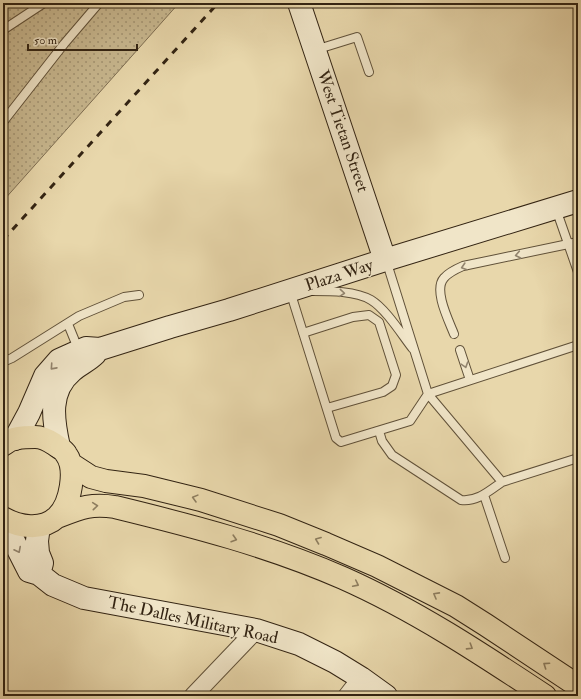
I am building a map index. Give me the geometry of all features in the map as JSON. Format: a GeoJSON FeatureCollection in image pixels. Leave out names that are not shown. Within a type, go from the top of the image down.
{"type":"FeatureCollection","features":[{"type":"Feature","properties":{"kind":"main road","name":"West Tietan Street"},"geometry":{"type":"LineString","coordinates":[[300,3],[385,260]]}},
{"type":"Feature","properties":{"kind":"main road","name":"Plaza Way"},"geometry":{"type":"LineString","coordinates":[[9,442],[29,413],[45,376],[59,360],[86,348],[100,349],[578,201]]}},
{"type":"Feature","properties":{"kind":"main road","name":"Plaza Way"},"geometry":{"type":"LineString","coordinates":[[65,455],[53,420],[53,408],[56,396],[63,382],[72,371],[89,360],[100,349]]}},
{"type":"Feature","properties":{"kind":"main road"},"geometry":{"type":"LineString","coordinates":[[9,442],[24,436],[39,437],[48,440],[91,477],[106,481],[144,486],[200,500],[279,525],[326,544],[377,566],[456,606],[578,686]]}},
{"type":"Feature","properties":{"kind":"main road"},"geometry":{"type":"LineString","coordinates":[[39,574],[42,563],[38,553],[37,541],[48,521],[66,502],[72,484],[72,473],[65,455]]}},
{"type":"Feature","properties":{"kind":"main road"},"geometry":{"type":"LineString","coordinates":[[3,519],[13,524],[26,526],[48,521],[91,505],[102,505],[204,529],[286,556],[343,578],[417,615],[474,649],[545,696]]}},
{"type":"Feature","properties":{"kind":"main road","name":"The Dalles Military Road"},"geometry":{"type":"LineString","coordinates":[[3,519],[29,571],[39,574],[53,585],[84,598],[256,630],[299,644],[335,662],[386,696]]}},
{"type":"Feature","properties":{"kind":"street"},"geometry":{"type":"LineString","coordinates":[[193,696],[256,630]]}},
{"type":"Feature","properties":{"kind":"street"},"geometry":{"type":"LineString","coordinates":[[347,696],[361,678]]}},
{"type":"Feature","properties":{"kind":"lane"},"geometry":{"type":"LineString","coordinates":[[3,30],[44,3]]}},
{"type":"Feature","properties":{"kind":"lane"},"geometry":{"type":"LineString","coordinates":[[3,122],[64,44],[100,3]]}},
{"type":"Feature","properties":{"kind":"lane"},"geometry":{"type":"LineString","coordinates":[[315,50],[357,37],[369,72]]}},
{"type":"Feature","properties":{"kind":"lane"},"geometry":{"type":"LineString","coordinates":[[556,207],[578,272]]}},
{"type":"Feature","properties":{"kind":"lane"},"geometry":{"type":"LineString","coordinates":[[454,334],[440,294],[440,287],[443,279],[453,271],[463,266],[578,242]]}},
{"type":"Feature","properties":{"kind":"lane"},"geometry":{"type":"LineString","coordinates":[[385,260],[428,394],[502,482]]}},
{"type":"Feature","properties":{"kind":"lane"},"geometry":{"type":"LineString","coordinates":[[413,349],[387,315],[371,300],[348,293],[290,291],[336,438],[340,442],[410,422],[428,394],[578,345]]}},
{"type":"Feature","properties":{"kind":"lane"},"geometry":{"type":"LineString","coordinates":[[3,362],[12,358],[79,316],[124,297],[139,295]]}},
{"type":"Feature","properties":{"kind":"lane"},"geometry":{"type":"LineString","coordinates":[[303,333],[353,317],[369,315],[379,322],[396,375],[392,386],[383,392],[327,408]]}},
{"type":"Feature","properties":{"kind":"lane"},"geometry":{"type":"LineString","coordinates":[[68,324],[79,351]]}},
{"type":"Feature","properties":{"kind":"lane"},"geometry":{"type":"LineString","coordinates":[[460,350],[470,380]]}},
{"type":"Feature","properties":{"kind":"lane"},"geometry":{"type":"LineString","coordinates":[[379,431],[382,441],[392,455],[461,500],[470,501],[484,495],[502,482],[578,458]]}},
{"type":"Feature","properties":{"kind":"lane"},"geometry":{"type":"LineString","coordinates":[[484,495],[505,558]]}},
{"type":"Feature","properties":{"kind":"shaded area"},"geometry":{"type":"Polygon","coordinates":[[[3,3],[179,3],[3,201],[3,3]]]}},
{"type":"Feature","properties":{"kind":"railway"},"geometry":{"type":"LineString","coordinates":[[3,240],[218,3]]}}]}
